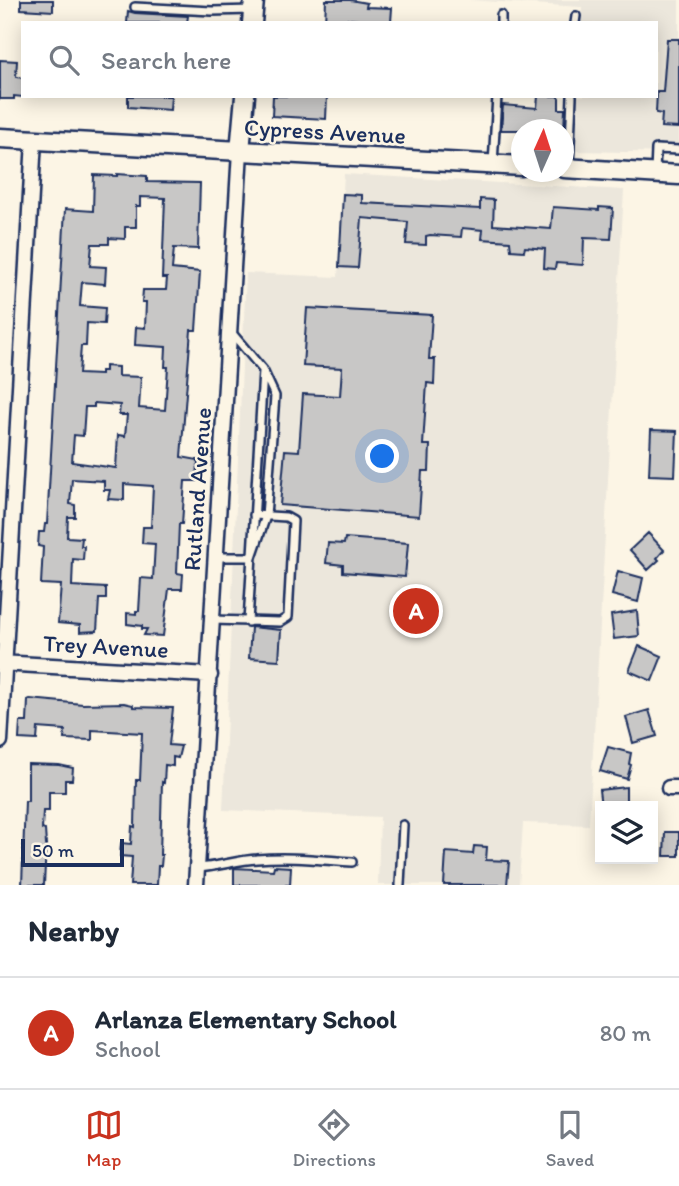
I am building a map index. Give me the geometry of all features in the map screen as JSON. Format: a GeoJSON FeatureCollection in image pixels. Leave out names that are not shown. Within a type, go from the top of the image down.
{"type":"FeatureCollection","features":[{"type":"Feature","properties":{"kind":"street","name":"Rutland Avenue"},"geometry":{"type":"LineString","coordinates":[[196,885],[245,98]]}},
{"type":"Feature","properties":{"kind":"street","name":"Cypress Avenue"},"geometry":{"type":"LineString","coordinates":[[0,138],[511,165]]}},
{"type":"Feature","properties":{"kind":"street"},"geometry":{"type":"LineString","coordinates":[[0,741],[34,140]]}},
{"type":"Feature","properties":{"kind":"street"},"geometry":{"type":"LineString","coordinates":[[574,168],[679,175]]}},
{"type":"Feature","properties":{"kind":"street","name":"Trey Avenue"},"geometry":{"type":"LineString","coordinates":[[3,664],[210,675]]}},
{"type":"Feature","properties":{"kind":"lane"},"geometry":{"type":"LineString","coordinates":[[135,7],[253,11]]}},
{"type":"Feature","properties":{"kind":"lane"},"geometry":{"type":"LineString","coordinates":[[493,164],[497,98]]}},
{"type":"Feature","properties":{"kind":"lane"},"geometry":{"type":"LineString","coordinates":[[570,119],[572,98]]}},
{"type":"Feature","properties":{"kind":"lane"},"geometry":{"type":"LineString","coordinates":[[655,173],[656,149],[679,150]]}},
{"type":"Feature","properties":{"kind":"lane"},"geometry":{"type":"LineString","coordinates":[[231,332],[263,370],[275,396],[266,516],[252,557]]}},
{"type":"Feature","properties":{"kind":"lane"},"geometry":{"type":"LineString","coordinates":[[248,622],[263,370]]}},
{"type":"Feature","properties":{"kind":"lane"},"geometry":{"type":"LineString","coordinates":[[213,620],[280,622],[288,617],[293,521],[286,517],[254,515]]}},
{"type":"Feature","properties":{"kind":"lane"},"geometry":{"type":"LineString","coordinates":[[217,557],[252,557]]}},
{"type":"Feature","properties":{"kind":"lane"},"geometry":{"type":"LineString","coordinates":[[400,885],[403,825]]}},
{"type":"Feature","properties":{"kind":"lane"},"geometry":{"type":"LineString","coordinates":[[197,868],[216,867],[234,861],[279,858],[352,862]]}},
{"type":"Feature","properties":{"kind":"shaded area"},"geometry":{"type":"Polygon","coordinates":[[[468,0],[679,0],[679,153],[574,151],[577,98],[658,98],[658,21],[581,21],[582,7],[468,0]]]}},
{"type":"Feature","properties":{"kind":"shaded area"},"geometry":{"type":"Polygon","coordinates":[[[344,174],[624,190],[589,825],[523,823],[519,885],[378,885],[380,817],[223,810],[246,273],[338,277],[344,174]]]}},
{"type":"Feature","properties":{"kind":"building"},"geometry":{"type":"Polygon","coordinates":[[[21,0],[53,0],[53,11],[21,9],[21,0]]]}},
{"type":"Feature","properties":{"kind":"building"},"geometry":{"type":"Polygon","coordinates":[[[326,0],[350,0],[367,3],[366,7],[392,8],[391,21],[325,21],[326,0]]]}},
{"type":"Feature","properties":{"kind":"building"},"geometry":{"type":"Polygon","coordinates":[[[128,11],[188,16],[187,21],[127,21],[128,11]]]}},
{"type":"Feature","properties":{"kind":"building"},"geometry":{"type":"Polygon","coordinates":[[[667,39],[679,39],[679,128],[661,127],[662,114],[656,113],[657,98],[658,92],[663,92],[667,39]]]}},
{"type":"Feature","properties":{"kind":"building"},"geometry":{"type":"Polygon","coordinates":[[[0,60],[17,61],[16,77],[21,78],[21,97],[0,99],[0,60]]]}},
{"type":"Feature","properties":{"kind":"building"},"geometry":{"type":"Polygon","coordinates":[[[128,98],[171,98],[170,110],[128,107],[128,98]]]}},
{"type":"Feature","properties":{"kind":"building"},"geometry":{"type":"Polygon","coordinates":[[[273,98],[327,98],[326,119],[272,116],[273,98]]]}},
{"type":"Feature","properties":{"kind":"building"},"geometry":{"type":"Polygon","coordinates":[[[538,98],[559,98],[559,109],[565,109],[565,119],[511,119],[511,130],[501,130],[503,105],[537,108],[538,98]]]}},
{"type":"Feature","properties":{"kind":"building"},"geometry":{"type":"Polygon","coordinates":[[[94,175],[147,176],[147,182],[200,183],[198,249],[174,248],[172,269],[200,272],[196,330],[191,330],[181,457],[198,460],[197,481],[185,481],[182,524],[179,524],[177,573],[183,574],[182,589],[169,589],[163,636],[144,635],[147,629],[127,624],[127,613],[136,614],[136,611],[139,611],[141,578],[153,579],[155,544],[142,543],[143,527],[151,527],[153,486],[124,484],[124,500],[108,499],[110,490],[104,490],[104,481],[72,479],[70,504],[75,505],[75,517],[68,517],[67,537],[82,538],[81,546],[84,546],[83,560],[73,559],[72,586],[106,588],[106,599],[99,599],[97,631],[80,632],[80,625],[58,623],[61,585],[41,584],[43,547],[38,546],[39,532],[44,532],[47,524],[65,209],[93,211],[94,175]],[[140,197],[140,206],[136,206],[136,227],[125,227],[125,239],[109,238],[109,244],[92,244],[90,266],[106,267],[105,284],[82,282],[80,306],[105,308],[104,324],[87,323],[86,346],[81,346],[79,374],[101,375],[105,366],[118,367],[118,376],[141,377],[139,408],[165,410],[168,367],[165,367],[166,347],[135,345],[136,327],[145,328],[146,302],[142,302],[143,290],[166,290],[167,278],[162,278],[165,198],[140,197]],[[94,403],[94,407],[85,407],[83,436],[74,435],[72,462],[116,468],[118,435],[125,436],[127,415],[119,415],[120,405],[94,403]]]}},
{"type":"Feature","properties":{"kind":"building"},"geometry":{"type":"Polygon","coordinates":[[[343,194],[362,195],[362,203],[480,209],[480,199],[494,200],[493,225],[551,229],[553,207],[599,210],[599,207],[613,208],[611,239],[584,238],[583,265],[556,263],[555,269],[544,268],[545,249],[525,247],[524,251],[511,250],[510,241],[482,239],[483,230],[462,228],[461,237],[430,235],[426,236],[426,245],[406,244],[408,222],[362,218],[358,268],[339,267],[343,194]]]}},
{"type":"Feature","properties":{"kind":"building"},"geometry":{"type":"Polygon","coordinates":[[[307,308],[432,315],[429,359],[435,359],[434,384],[427,383],[423,445],[430,445],[429,471],[422,471],[419,516],[280,505],[285,450],[299,451],[303,394],[340,396],[342,368],[303,366],[307,308]]]}},
{"type":"Feature","properties":{"kind":"building"},"geometry":{"type":"Polygon","coordinates":[[[651,430],[677,431],[675,476],[649,475],[651,430]]]}},
{"type":"Feature","properties":{"kind":"building"},"geometry":{"type":"Polygon","coordinates":[[[648,533],[664,550],[657,558],[659,560],[648,570],[630,550],[648,533]]]}},
{"type":"Feature","properties":{"kind":"building"},"geometry":{"type":"Polygon","coordinates":[[[345,538],[408,543],[405,577],[343,572],[343,565],[326,563],[328,543],[344,544],[345,538]]]}},
{"type":"Feature","properties":{"kind":"building"},"geometry":{"type":"Polygon","coordinates":[[[618,571],[643,578],[638,602],[612,595],[618,571]]]}},
{"type":"Feature","properties":{"kind":"building"},"geometry":{"type":"Polygon","coordinates":[[[637,611],[639,636],[614,639],[611,615],[637,611]]]}},
{"type":"Feature","properties":{"kind":"building"},"geometry":{"type":"Polygon","coordinates":[[[251,627],[281,630],[279,660],[249,658],[251,627]]]}},
{"type":"Feature","properties":{"kind":"building"},"geometry":{"type":"Polygon","coordinates":[[[639,646],[662,656],[652,681],[629,671],[639,646]]]}},
{"type":"Feature","properties":{"kind":"building"},"geometry":{"type":"Polygon","coordinates":[[[30,699],[173,708],[169,745],[181,746],[178,758],[173,757],[173,766],[165,765],[164,783],[162,782],[162,855],[161,866],[158,866],[157,885],[130,885],[132,857],[120,856],[121,843],[131,844],[132,826],[135,827],[136,780],[140,780],[142,733],[92,730],[92,740],[64,739],[65,730],[38,728],[37,740],[19,739],[20,722],[27,722],[30,699]]]}},
{"type":"Feature","properties":{"kind":"building"},"geometry":{"type":"Polygon","coordinates":[[[649,710],[657,736],[633,743],[626,717],[649,710]]]}},
{"type":"Feature","properties":{"kind":"building"},"geometry":{"type":"Polygon","coordinates":[[[608,747],[631,753],[627,779],[600,771],[608,747]]]}},
{"type":"Feature","properties":{"kind":"building"},"geometry":{"type":"Polygon","coordinates":[[[28,764],[73,768],[72,780],[65,780],[65,792],[49,792],[49,811],[43,811],[42,829],[45,830],[46,845],[44,885],[22,885],[28,764]]]}},
{"type":"Feature","properties":{"kind":"building"},"geometry":{"type":"Polygon","coordinates":[[[626,787],[626,801],[600,801],[599,790],[626,787]]]}},
{"type":"Feature","properties":{"kind":"building"},"geometry":{"type":"Polygon","coordinates":[[[665,832],[679,832],[679,856],[664,856],[665,832]]]}},
{"type":"Feature","properties":{"kind":"building"},"geometry":{"type":"Polygon","coordinates":[[[474,846],[487,847],[486,860],[509,861],[507,885],[444,885],[446,852],[473,854],[474,846]]]}},
{"type":"Feature","properties":{"kind":"building"},"geometry":{"type":"Polygon","coordinates":[[[274,866],[291,867],[290,885],[234,885],[234,868],[273,870],[274,866]]]}},
{"type":"Feature","properties":{"kind":"place","name":"Arlanza Elementary School"},"geometry":{"type":"Point","coordinates":[416,611]}}]}
